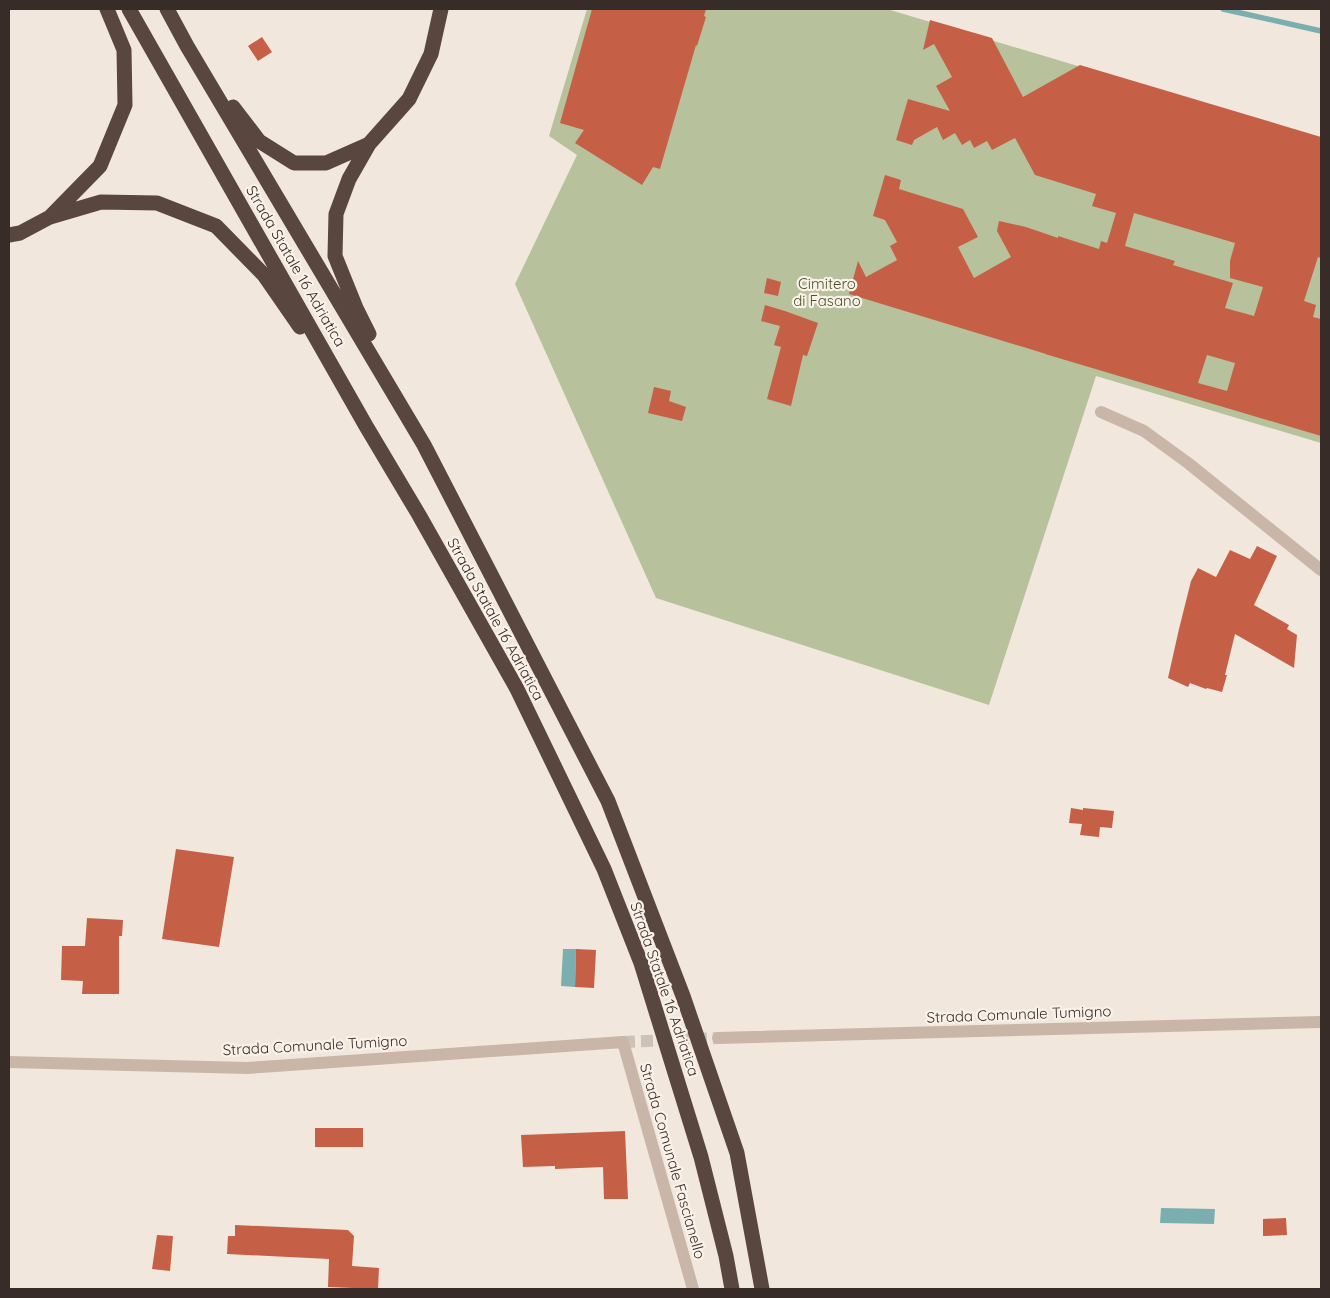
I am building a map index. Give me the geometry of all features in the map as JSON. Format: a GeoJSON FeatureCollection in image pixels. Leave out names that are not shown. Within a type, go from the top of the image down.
{"type":"FeatureCollection","features":[{"type":"Feature","properties":{"kind":"highway"},"geometry":{"type":"LineString","coordinates":[[50,217],[100,166],[125,105],[124,50],[107,9]]}},
{"type":"Feature","properties":{"kind":"highway","name":"Strada Statale 16 Adriatica"},"geometry":{"type":"LineString","coordinates":[[129,9],[517,690],[604,869],[641,963],[701,1157],[726,1256],[732,1289]]}},
{"type":"Feature","properties":{"kind":"highway","name":"Strada Statale 16 Adriatica"},"geometry":{"type":"LineString","coordinates":[[167,9],[187,46],[424,444],[608,801],[683,996],[737,1153],[762,1289]]}},
{"type":"Feature","properties":{"kind":"highway"},"geometry":{"type":"LineString","coordinates":[[424,444],[356,308],[335,256],[336,214],[349,179],[369,144],[409,99],[431,54],[441,9]]}},
{"type":"Feature","properties":{"kind":"highway"},"geometry":{"type":"LineString","coordinates":[[187,46],[259,141],[294,163],[326,163],[369,144]]}},
{"type":"Feature","properties":{"kind":"highway"},"geometry":{"type":"LineString","coordinates":[[9,235],[20,233],[50,217],[101,202],[157,203],[216,226],[264,274],[366,426]]}},
{"type":"Feature","properties":{"kind":"street"},"geometry":{"type":"LineString","coordinates":[[1101,412],[1144,431],[1188,463],[1321,570]]}},
{"type":"Feature","properties":{"kind":"street","name":"Strada Comunale Tumigno"},"geometry":{"type":"LineString","coordinates":[[718,1038],[1321,1022]]}},
{"type":"Feature","properties":{"kind":"street","name":"Strada Comunale Tumigno"},"geometry":{"type":"LineString","coordinates":[[9,1062],[247,1068],[623,1042]]}},
{"type":"Feature","properties":{"kind":"street","name":"Strada Comunale Fascianello"},"geometry":{"type":"LineString","coordinates":[[623,1042],[693,1289]]}},
{"type":"Feature","properties":{"kind":"green space","name":"Cimitero di Fasano"},"geometry":{"type":"Polygon","coordinates":[[[587,9],[887,9],[1148,87],[1321,143],[1321,443],[1096,376],[989,705],[656,598],[515,284],[577,155],[549,136],[587,9]]]}},
{"type":"Feature","properties":{"kind":"water"},"geometry":{"type":"Polygon","coordinates":[[[563,949],[576,949],[575,987],[561,986],[563,949]]]}},
{"type":"Feature","properties":{"kind":"water"},"geometry":{"type":"Polygon","coordinates":[[[1161,1208],[1215,1209],[1214,1224],[1160,1223],[1161,1208]]]}},
{"type":"Feature","properties":{"kind":"building"},"geometry":{"type":"Polygon","coordinates":[[[592,9],[706,9],[704,16],[706,17],[660,169],[653,167],[642,185],[575,143],[584,130],[560,123],[592,9]]]}},
{"type":"Feature","properties":{"kind":"building"},"geometry":{"type":"Polygon","coordinates":[[[930,20],[992,38],[1023,97],[1080,65],[1321,137],[1321,258],[1318,257],[1304,301],[1316,305],[1313,317],[1321,319],[1321,436],[849,294],[858,261],[866,277],[897,260],[890,246],[897,242],[885,220],[873,216],[885,175],[901,180],[899,189],[963,209],[978,237],[958,247],[974,278],[1011,257],[997,231],[999,221],[1026,227],[1099,249],[1101,241],[1107,243],[1116,213],[1092,206],[1096,194],[1035,175],[1015,138],[992,150],[987,141],[974,148],[970,140],[962,145],[955,133],[943,140],[937,127],[914,140],[912,145],[896,140],[908,99],[950,111],[936,86],[952,77],[934,44],[923,50],[930,20]],[[1134,213],[1125,246],[1175,261],[1173,265],[1233,283],[1225,308],[1254,316],[1263,287],[1230,278],[1230,261],[1235,243],[1134,213]],[[1207,355],[1198,383],[1227,391],[1235,363],[1207,355]]]}},
{"type":"Feature","properties":{"kind":"building"},"geometry":{"type":"Polygon","coordinates":[[[262,37],[272,52],[258,61],[248,46],[262,37]]]}},
{"type":"Feature","properties":{"kind":"building"},"geometry":{"type":"Polygon","coordinates":[[[767,278],[781,282],[778,296],[764,293],[767,278]]]}},
{"type":"Feature","properties":{"kind":"building"},"geometry":{"type":"Polygon","coordinates":[[[765,305],[818,323],[807,356],[803,355],[791,406],[767,399],[781,347],[774,345],[780,326],[761,321],[765,305]]]}},
{"type":"Feature","properties":{"kind":"building"},"geometry":{"type":"Polygon","coordinates":[[[654,387],[671,391],[669,401],[686,407],[682,421],[648,413],[654,387]]]}},
{"type":"Feature","properties":{"kind":"building"},"geometry":{"type":"Polygon","coordinates":[[[1257,546],[1277,556],[1254,605],[1289,625],[1287,629],[1297,635],[1294,668],[1235,634],[1222,692],[1190,683],[1188,687],[1168,678],[1191,581],[1198,568],[1216,577],[1230,550],[1250,559],[1257,546]]]}},
{"type":"Feature","properties":{"kind":"building"},"geometry":{"type":"Polygon","coordinates":[[[1071,808],[1114,811],[1112,828],[1100,827],[1099,837],[1080,835],[1082,824],[1069,823],[1071,808]]]}},
{"type":"Feature","properties":{"kind":"building"},"geometry":{"type":"Polygon","coordinates":[[[176,849],[234,857],[219,947],[162,939],[176,849]]]}},
{"type":"Feature","properties":{"kind":"building"},"geometry":{"type":"Polygon","coordinates":[[[87,918],[123,920],[122,936],[119,936],[119,994],[82,994],[83,981],[61,980],[62,946],[85,946],[87,918]]]}},
{"type":"Feature","properties":{"kind":"building"},"geometry":{"type":"Polygon","coordinates":[[[576,949],[596,950],[594,988],[575,987],[576,949]]]}},
{"type":"Feature","properties":{"kind":"building"},"geometry":{"type":"Polygon","coordinates":[[[315,1128],[363,1128],[363,1147],[315,1147],[315,1128]]]}},
{"type":"Feature","properties":{"kind":"building"},"geometry":{"type":"Polygon","coordinates":[[[625,1131],[628,1199],[604,1199],[603,1167],[555,1169],[555,1166],[523,1167],[521,1135],[625,1131]]]}},
{"type":"Feature","properties":{"kind":"building"},"geometry":{"type":"Polygon","coordinates":[[[1286,1218],[1287,1235],[1263,1236],[1263,1219],[1286,1218]]]}},
{"type":"Feature","properties":{"kind":"building"},"geometry":{"type":"Polygon","coordinates":[[[235,1225],[348,1230],[354,1236],[352,1266],[379,1268],[378,1289],[328,1287],[329,1259],[227,1254],[228,1236],[235,1236],[235,1225]]]}},
{"type":"Feature","properties":{"kind":"building"},"geometry":{"type":"Polygon","coordinates":[[[157,1235],[173,1236],[170,1271],[152,1269],[157,1235]]]}},
{"type":"Feature","properties":{"kind":"waterway"},"geometry":{"type":"LineString","coordinates":[[1223,9],[1321,31]]}},
{"type":"Feature","properties":{"kind":"tunnel"},"geometry":{"type":"LineString","coordinates":[[623,1042],[718,1038]]}}]}
